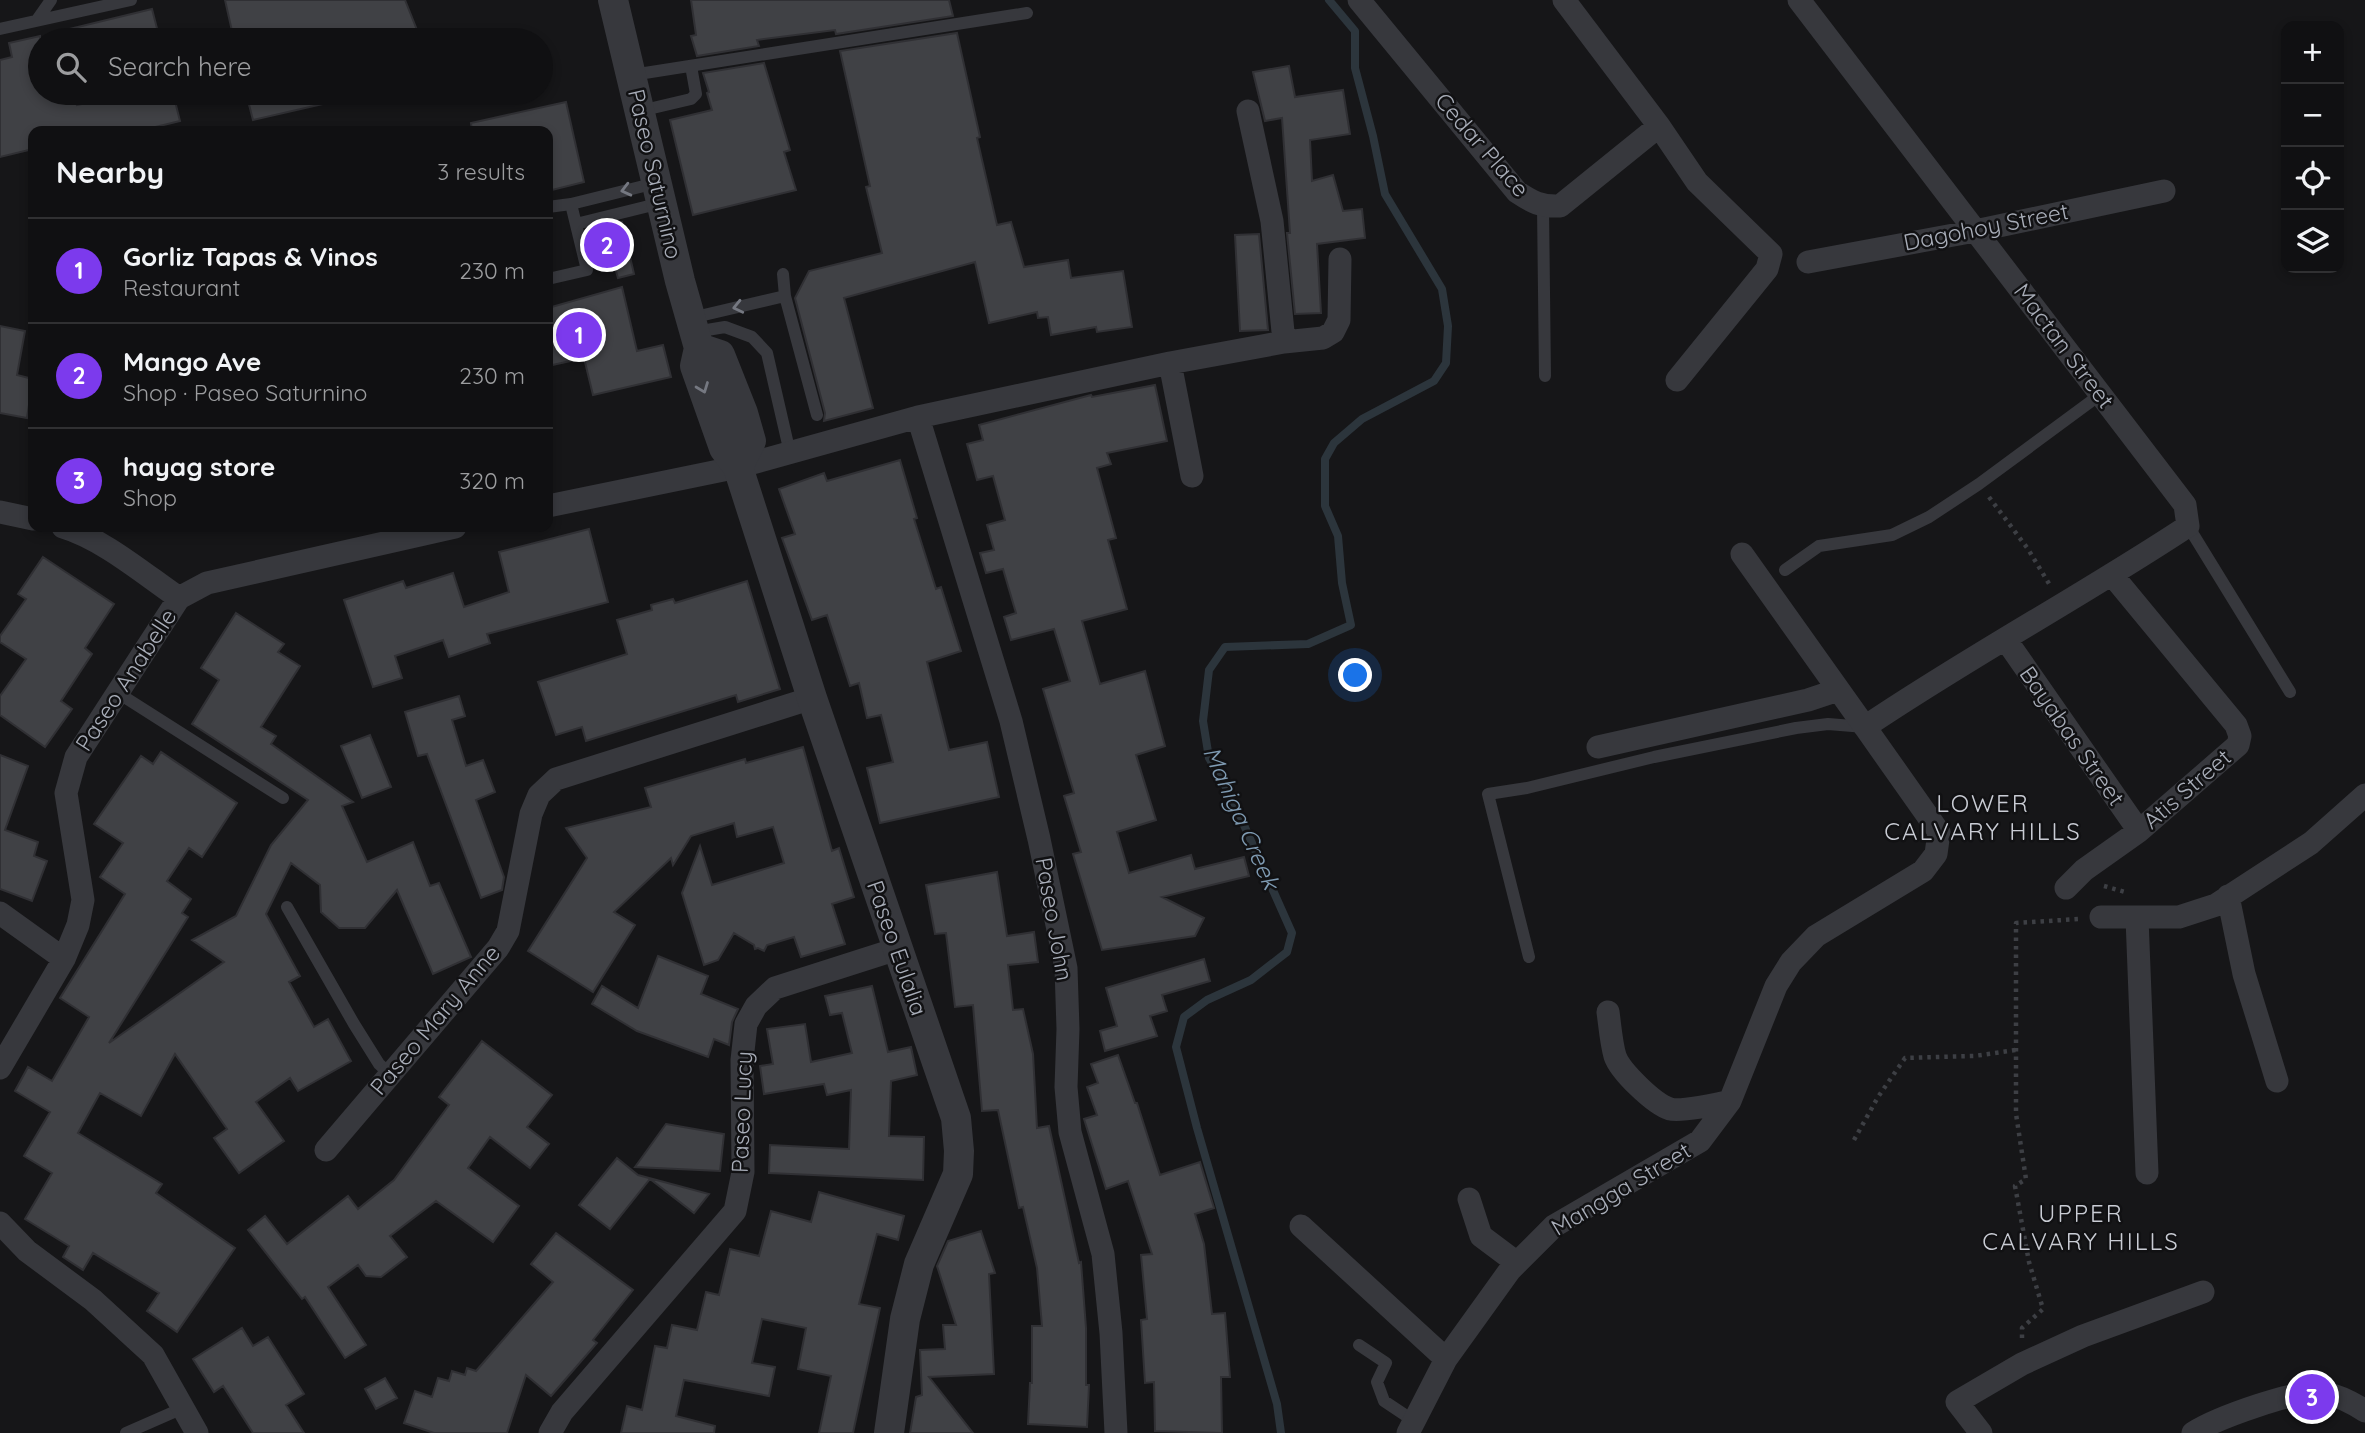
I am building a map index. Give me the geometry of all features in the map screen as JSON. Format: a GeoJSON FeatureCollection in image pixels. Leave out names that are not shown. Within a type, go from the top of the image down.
{"type":"FeatureCollection","features":[{"type":"Feature","properties":{"kind":"street","name":"Paseo Saturnino"},"geometry":{"type":"LineString","coordinates":[[613,0],[695,333],[695,366],[724,448],[738,467]]}},
{"type":"Feature","properties":{"kind":"street","name":"Cedar Place"},"geometry":{"type":"LineString","coordinates":[[1359,0],[1517,192],[1534,204],[1560,206],[1659,126]]}},
{"type":"Feature","properties":{"kind":"street"},"geometry":{"type":"LineString","coordinates":[[1564,0],[1659,126],[1697,182],[1770,254],[1767,269],[1677,380]]}},
{"type":"Feature","properties":{"kind":"street","name":"Mactan Street"},"geometry":{"type":"LineString","coordinates":[[1799,0],[2185,505],[2188,526]]}},
{"type":"Feature","properties":{"kind":"street"},"geometry":{"type":"LineString","coordinates":[[1248,111],[1272,221],[1284,342]]}},
{"type":"Feature","properties":{"kind":"street","name":"Dagohoy Street"},"geometry":{"type":"LineString","coordinates":[[1808,262],[2164,191]]}},
{"type":"Feature","properties":{"kind":"street"},"geometry":{"type":"LineString","coordinates":[[553,505],[738,467],[918,417],[1170,363],[1284,342],[1323,338],[1333,332],[1339,320],[1340,259]]}},
{"type":"Feature","properties":{"kind":"street"},"geometry":{"type":"LineString","coordinates":[[1170,363],[1192,476]]}},
{"type":"Feature","properties":{"kind":"street","name":"Paseo John"},"geometry":{"type":"LineString","coordinates":[[918,417],[1010,721],[1039,839],[1066,968],[1066,1087],[1070,1132],[1103,1254],[1111,1334],[1116,1433]]}},
{"type":"Feature","properties":{"kind":"street","name":"Paseo Eulalia"},"geometry":{"type":"LineString","coordinates":[[738,467],[812,698],[956,1118],[958,1174],[919,1264],[905,1319],[889,1433]]}},
{"type":"Feature","properties":{"kind":"street"},"geometry":{"type":"LineString","coordinates":[[0,512],[28,518]]}},
{"type":"Feature","properties":{"kind":"street"},"geometry":{"type":"LineString","coordinates":[[1865,727],[2113,576],[2188,526]]}},
{"type":"Feature","properties":{"kind":"street"},"geometry":{"type":"LineString","coordinates":[[78,532],[178,598]]}},
{"type":"Feature","properties":{"kind":"street","name":"Paseo Anabelle"},"geometry":{"type":"LineString","coordinates":[[0,1068],[64,959],[78,925],[83,900],[66,793],[76,757],[178,598],[207,583],[433,532]]}},
{"type":"Feature","properties":{"kind":"street","name":"Mangga Street"},"geometry":{"type":"LineString","coordinates":[[1411,1427],[1446,1359],[1517,1263],[1554,1226],[1700,1141],[1730,1101],[1776,986],[1791,962],[1816,936],[1923,872],[1936,854],[1940,832],[1742,554]]}},
{"type":"Feature","properties":{"kind":"street","name":"Atis Street"},"geometry":{"type":"LineString","coordinates":[[2066,888],[2084,870],[2139,831],[2238,745],[2240,736],[2236,725],[2113,576]]}},
{"type":"Feature","properties":{"kind":"street","name":"Bayabas Street"},"geometry":{"type":"LineString","coordinates":[[2006,640],[2139,831]]}},
{"type":"Feature","properties":{"kind":"street"},"geometry":{"type":"LineString","coordinates":[[1598,747],[1808,700],[1838,690]]}},
{"type":"Feature","properties":{"kind":"street","name":"Paseo Mary Anne"},"geometry":{"type":"LineString","coordinates":[[326,1150],[498,948],[508,932],[531,814],[539,795],[556,779],[812,698]]}},
{"type":"Feature","properties":{"kind":"street"},"geometry":{"type":"LineString","coordinates":[[2101,918],[2179,917],[2216,905],[2311,843],[2365,794]]}},
{"type":"Feature","properties":{"kind":"street"},"geometry":{"type":"LineString","coordinates":[[2228,896],[2244,974],[2277,1082]]}},
{"type":"Feature","properties":{"kind":"street"},"geometry":{"type":"LineString","coordinates":[[0,913],[64,959]]}},
{"type":"Feature","properties":{"kind":"street"},"geometry":{"type":"LineString","coordinates":[[2137,918],[2147,1173]]}},
{"type":"Feature","properties":{"kind":"street","name":"Paseo Lucy"},"geometry":{"type":"LineString","coordinates":[[550,1433],[562,1412],[735,1211],[743,1172],[742,1060],[746,1024],[756,1006],[775,988],[897,949]]}},
{"type":"Feature","properties":{"kind":"street"},"geometry":{"type":"LineString","coordinates":[[1608,1012],[1615,1058],[1632,1080],[1653,1100],[1671,1110],[1718,1105],[1730,1101]]}},
{"type":"Feature","properties":{"kind":"street"},"geometry":{"type":"LineString","coordinates":[[1469,1199],[1480,1236],[1517,1263]]}},
{"type":"Feature","properties":{"kind":"street"},"geometry":{"type":"LineString","coordinates":[[0,1223],[27,1251],[93,1300],[153,1355],[197,1433]]}},
{"type":"Feature","properties":{"kind":"street"},"geometry":{"type":"LineString","coordinates":[[1301,1226],[1446,1359]]}},
{"type":"Feature","properties":{"kind":"street"},"geometry":{"type":"LineString","coordinates":[[1981,1433],[1957,1402],[2022,1364],[2083,1336],[2203,1292]]}},
{"type":"Feature","properties":{"kind":"street"},"geometry":{"type":"LineString","coordinates":[[2193,1433],[2273,1400],[2322,1392],[2351,1402],[2365,1411]]}},
{"type":"Feature","properties":{"kind":"lane"},"geometry":{"type":"LineString","coordinates":[[37,20],[51,0]]}},
{"type":"Feature","properties":{"kind":"lane"},"geometry":{"type":"LineString","coordinates":[[0,29],[131,0]]}},
{"type":"Feature","properties":{"kind":"lane"},"geometry":{"type":"LineString","coordinates":[[632,75],[1027,13]]}},
{"type":"Feature","properties":{"kind":"lane"},"geometry":{"type":"LineString","coordinates":[[640,111],[691,99],[696,94],[691,66]]}},
{"type":"Feature","properties":{"kind":"lane"},"geometry":{"type":"LineString","coordinates":[[553,206],[659,193]]}},
{"type":"Feature","properties":{"kind":"lane"},"geometry":{"type":"LineString","coordinates":[[576,224],[659,193]]}},
{"type":"Feature","properties":{"kind":"lane"},"geometry":{"type":"LineString","coordinates":[[553,278],[587,270],[571,204]]}},
{"type":"Feature","properties":{"kind":"lane"},"geometry":{"type":"LineString","coordinates":[[1543,206],[1545,376]]}},
{"type":"Feature","properties":{"kind":"lane"},"geometry":{"type":"LineString","coordinates":[[783,274],[785,296],[817,415]]}},
{"type":"Feature","properties":{"kind":"lane"},"geometry":{"type":"LineString","coordinates":[[695,333],[785,296]]}},
{"type":"Feature","properties":{"kind":"lane"},"geometry":{"type":"LineString","coordinates":[[695,333],[725,327],[751,337],[767,353],[790,453]]}},
{"type":"Feature","properties":{"kind":"lane"},"geometry":{"type":"LineString","coordinates":[[1785,570],[1818,546],[1892,535],[1929,517],[1979,484],[2101,394]]}},
{"type":"Feature","properties":{"kind":"lane"},"geometry":{"type":"LineString","coordinates":[[2188,526],[2290,692]]}},
{"type":"Feature","properties":{"kind":"lane"},"geometry":{"type":"LineString","coordinates":[[118,693],[283,798]]}},
{"type":"Feature","properties":{"kind":"lane"},"geometry":{"type":"LineString","coordinates":[[1529,957],[1488,794],[1527,788],[1654,757],[1796,728],[1828,724],[1865,727]]}},
{"type":"Feature","properties":{"kind":"lane"},"geometry":{"type":"LineString","coordinates":[[287,907],[379,1064],[390,1074]]}},
{"type":"Feature","properties":{"kind":"lane"},"geometry":{"type":"LineString","coordinates":[[1359,1345],[1386,1363],[1377,1382],[1384,1401],[1411,1427]]}},
{"type":"Feature","properties":{"kind":"lane"},"geometry":{"type":"LineString","coordinates":[[126,1433],[184,1408]]}},
{"type":"Feature","properties":{"kind":"path"},"geometry":{"type":"LineString","coordinates":[[1979,484],[2028,549],[2062,606]]}},
{"type":"Feature","properties":{"kind":"path"},"geometry":{"type":"LineString","coordinates":[[2022,1364],[2022,1328],[2043,1309],[2029,1262],[2015,1186],[2026,1179],[2016,1114],[2016,923],[2101,918]]}},
{"type":"Feature","properties":{"kind":"path"},"geometry":{"type":"LineString","coordinates":[[1854,1140],[1878,1097],[1905,1058],[1974,1056],[2016,1050]]}},
{"type":"Feature","properties":{"kind":"building"},"geometry":{"type":"Polygon","coordinates":[[[225,0],[405,0],[416,28],[231,28],[225,0]]]}},
{"type":"Feature","properties":{"kind":"building"},"geometry":{"type":"Polygon","coordinates":[[[691,0],[949,0],[953,16],[836,34],[835,30],[757,40],[759,46],[697,56],[691,36],[696,35],[691,0]]]}},
{"type":"Feature","properties":{"kind":"building"},"geometry":{"type":"Polygon","coordinates":[[[152,9],[157,28],[74,28],[152,9]]]}},
{"type":"Feature","properties":{"kind":"building"},"geometry":{"type":"Polygon","coordinates":[[[957,33],[997,225],[1011,222],[1024,267],[1068,260],[1071,278],[1123,271],[1132,327],[1097,332],[1096,327],[1051,335],[1048,317],[1038,318],[1037,312],[989,323],[975,262],[844,298],[873,408],[824,421],[825,413],[795,298],[809,271],[882,253],[866,187],[870,186],[840,51],[957,33]]]}},
{"type":"Feature","properties":{"kind":"building"},"geometry":{"type":"Polygon","coordinates":[[[28,39],[28,105],[176,105],[180,121],[160,126],[28,126],[28,150],[0,157],[0,60],[12,57],[9,43],[28,39]]]}},
{"type":"Feature","properties":{"kind":"building"},"geometry":{"type":"Polygon","coordinates":[[[764,63],[790,150],[784,152],[796,190],[693,215],[670,120],[712,110],[703,73],[764,63]]]}},
{"type":"Feature","properties":{"kind":"building"},"geometry":{"type":"Polygon","coordinates":[[[1289,66],[1295,97],[1343,90],[1350,134],[1310,140],[1312,181],[1333,175],[1343,211],[1362,209],[1365,238],[1317,244],[1321,313],[1295,314],[1287,233],[1290,233],[1282,118],[1265,121],[1253,72],[1289,66]]]}},
{"type":"Feature","properties":{"kind":"building"},"geometry":{"type":"Polygon","coordinates":[[[566,102],[584,182],[553,190],[553,126],[471,126],[471,123],[566,102]]]}},
{"type":"Feature","properties":{"kind":"building"},"geometry":{"type":"Polygon","coordinates":[[[249,105],[319,105],[253,120],[249,105]]]}},
{"type":"Feature","properties":{"kind":"building"},"geometry":{"type":"Polygon","coordinates":[[[622,222],[634,274],[618,278],[603,226],[622,222]]]}},
{"type":"Feature","properties":{"kind":"building"},"geometry":{"type":"Polygon","coordinates":[[[1259,234],[1268,330],[1240,331],[1235,235],[1259,234]]]}},
{"type":"Feature","properties":{"kind":"building"},"geometry":{"type":"Polygon","coordinates":[[[622,287],[637,351],[663,345],[671,377],[593,395],[584,358],[553,365],[553,307],[622,287]]]}},
{"type":"Feature","properties":{"kind":"building"},"geometry":{"type":"Polygon","coordinates":[[[0,326],[25,331],[17,375],[28,378],[28,412],[27,418],[0,413],[0,326]]]}},
{"type":"Feature","properties":{"kind":"building"},"geometry":{"type":"Polygon","coordinates":[[[1155,385],[1167,441],[1107,453],[1111,464],[1097,468],[1116,538],[1108,540],[1127,609],[1082,621],[1100,684],[1145,671],[1165,746],[1136,755],[1156,820],[1117,832],[1129,873],[1191,855],[1195,869],[1244,857],[1249,876],[1162,897],[1204,918],[1195,936],[1102,950],[1073,854],[1081,852],[1064,796],[1074,793],[1043,689],[1070,681],[1054,629],[1011,640],[1004,617],[1016,613],[1003,569],[986,573],[980,553],[994,550],[987,525],[1005,520],[993,476],[977,480],[967,444],[983,440],[979,425],[1091,395],[1092,397],[1155,385]]]}},
{"type":"Feature","properties":{"kind":"building"},"geometry":{"type":"Polygon","coordinates":[[[900,460],[917,518],[914,519],[936,589],[941,587],[961,651],[927,662],[949,750],[987,742],[999,797],[880,823],[867,768],[893,762],[881,715],[867,718],[859,683],[850,686],[827,615],[812,620],[782,538],[795,534],[779,489],[824,473],[827,481],[900,460]]]}},
{"type":"Feature","properties":{"kind":"building"},"geometry":{"type":"Polygon","coordinates":[[[589,529],[608,602],[487,634],[490,643],[449,657],[443,640],[395,656],[402,678],[373,687],[344,600],[403,581],[406,588],[453,573],[464,607],[509,592],[499,552],[589,529]]]}},
{"type":"Feature","properties":{"kind":"building"},"geometry":{"type":"Polygon","coordinates":[[[43,557],[114,604],[85,648],[92,654],[61,701],[72,709],[45,747],[0,715],[0,696],[26,659],[0,642],[0,636],[26,599],[18,594],[43,557]]]}},
{"type":"Feature","properties":{"kind":"building"},"geometry":{"type":"Polygon","coordinates":[[[747,581],[780,689],[738,702],[736,695],[586,741],[582,727],[556,735],[538,682],[627,654],[617,620],[652,610],[651,605],[673,599],[675,603],[747,581]]]}},
{"type":"Feature","properties":{"kind":"building"},"geometry":{"type":"Polygon","coordinates":[[[236,613],[284,644],[278,652],[300,666],[261,727],[276,736],[271,744],[353,802],[342,806],[367,862],[413,842],[430,886],[439,883],[471,957],[433,974],[397,890],[365,928],[339,928],[321,912],[320,885],[291,863],[266,914],[300,976],[289,982],[314,1027],[328,1019],[351,1061],[298,1091],[290,1078],[256,1102],[284,1141],[239,1173],[214,1138],[227,1129],[175,1054],[141,1116],[100,1093],[78,1133],[162,1184],[156,1193],[235,1248],[177,1332],[147,1311],[159,1293],[93,1253],[83,1270],[63,1257],[69,1246],[25,1219],[52,1173],[24,1156],[50,1112],[15,1091],[28,1067],[52,1081],[89,1017],[60,998],[125,894],[100,877],[123,843],[94,824],[141,756],[153,764],[161,752],[237,803],[202,857],[189,848],[167,881],[191,899],[182,913],[188,917],[109,1043],[224,962],[192,940],[236,916],[271,845],[308,800],[192,724],[219,680],[201,668],[236,613]]]}},
{"type":"Feature","properties":{"kind":"building"},"geometry":{"type":"Polygon","coordinates":[[[459,696],[465,716],[452,720],[466,766],[483,760],[495,792],[476,800],[504,877],[502,890],[481,898],[427,754],[418,756],[405,712],[459,696]]]}},
{"type":"Feature","properties":{"kind":"building"},"geometry":{"type":"Polygon","coordinates":[[[370,735],[391,787],[362,798],[341,746],[370,735]]]}},
{"type":"Feature","properties":{"kind":"building"},"geometry":{"type":"Polygon","coordinates":[[[803,747],[832,851],[839,848],[854,897],[832,904],[845,944],[801,957],[794,937],[767,945],[764,951],[755,949],[754,945],[734,933],[718,960],[704,965],[682,893],[700,846],[712,885],[784,863],[773,827],[737,837],[734,823],[691,836],[673,865],[671,858],[614,912],[635,925],[593,992],[528,951],[587,858],[566,828],[651,807],[645,788],[745,759],[746,763],[803,747]]]}},
{"type":"Feature","properties":{"kind":"building"},"geometry":{"type":"Polygon","coordinates":[[[0,755],[28,766],[5,830],[38,842],[34,856],[47,861],[32,901],[0,889],[0,755]]]}},
{"type":"Feature","properties":{"kind":"building"},"geometry":{"type":"Polygon","coordinates":[[[997,872],[1007,936],[1034,932],[1038,962],[1008,965],[1013,1010],[1023,1009],[1033,1054],[1037,1128],[1049,1126],[1079,1263],[1081,1262],[1086,1328],[1086,1385],[1089,1385],[1087,1427],[1028,1424],[1032,1383],[1032,1326],[1042,1326],[1037,1268],[1023,1207],[1019,1208],[998,1110],[982,1111],[973,1005],[955,1007],[946,933],[935,934],[926,885],[997,872]]]}},
{"type":"Feature","properties":{"kind":"building"},"geometry":{"type":"Polygon","coordinates":[[[658,956],[708,976],[701,994],[738,1009],[732,1022],[729,1045],[714,1039],[708,1057],[637,1031],[592,1004],[602,986],[638,1008],[658,956]]]}},
{"type":"Feature","properties":{"kind":"building"},"geometry":{"type":"Polygon","coordinates":[[[1204,959],[1210,981],[1162,995],[1167,1011],[1150,1016],[1157,1036],[1105,1051],[1100,1031],[1117,1026],[1106,988],[1204,959]]]}},
{"type":"Feature","properties":{"kind":"building"},"geometry":{"type":"Polygon","coordinates":[[[872,986],[888,1052],[911,1047],[917,1075],[891,1081],[889,1136],[924,1137],[923,1180],[769,1173],[770,1145],[849,1149],[851,1090],[827,1095],[824,1084],[764,1094],[760,1066],[773,1064],[767,1029],[805,1024],[811,1062],[852,1053],[842,1013],[830,1015],[825,996],[872,986]]]}},
{"type":"Feature","properties":{"kind":"building"},"geometry":{"type":"Polygon","coordinates":[[[482,1041],[552,1095],[527,1127],[549,1144],[530,1168],[490,1137],[468,1168],[519,1206],[493,1242],[436,1201],[390,1236],[407,1257],[381,1277],[366,1276],[358,1265],[328,1287],[366,1345],[345,1358],[305,1297],[302,1299],[248,1230],[265,1216],[287,1244],[348,1196],[358,1209],[394,1180],[449,1105],[439,1097],[482,1041]]]}},
{"type":"Feature","properties":{"kind":"building"},"geometry":{"type":"Polygon","coordinates":[[[1118,1055],[1160,1175],[1200,1162],[1214,1208],[1195,1214],[1204,1244],[1212,1314],[1225,1313],[1230,1377],[1221,1377],[1222,1433],[1155,1431],[1154,1382],[1145,1383],[1141,1320],[1147,1319],[1141,1255],[1152,1254],[1128,1181],[1106,1189],[1084,1119],[1097,1115],[1087,1087],[1098,1083],[1091,1064],[1118,1055]]]}},
{"type":"Feature","properties":{"kind":"building"},"geometry":{"type":"Polygon","coordinates":[[[666,1124],[724,1134],[720,1171],[635,1167],[666,1124]]]}},
{"type":"Feature","properties":{"kind":"building"},"geometry":{"type":"Polygon","coordinates":[[[617,1158],[638,1175],[709,1194],[694,1213],[650,1179],[610,1229],[579,1205],[617,1158]]]}},
{"type":"Feature","properties":{"kind":"building"},"geometry":{"type":"Polygon","coordinates":[[[819,1192],[904,1216],[898,1240],[877,1234],[859,1304],[880,1308],[853,1433],[819,1433],[831,1376],[798,1369],[806,1328],[762,1319],[752,1363],[775,1367],[769,1396],[684,1380],[676,1416],[715,1426],[714,1433],[621,1433],[627,1406],[642,1410],[655,1346],[667,1348],[672,1325],[697,1330],[706,1292],[719,1295],[730,1249],[759,1256],[771,1211],[811,1222],[819,1192]]]}},
{"type":"Feature","properties":{"kind":"building"},"geometry":{"type":"Polygon","coordinates":[[[981,1231],[995,1273],[989,1274],[994,1374],[929,1377],[973,1433],[910,1433],[916,1397],[922,1395],[920,1350],[945,1349],[943,1325],[956,1325],[937,1266],[948,1241],[981,1231]]]}},
{"type":"Feature","properties":{"kind":"building"},"geometry":{"type":"Polygon","coordinates":[[[556,1233],[633,1290],[593,1340],[597,1343],[551,1396],[526,1375],[507,1433],[434,1433],[404,1423],[415,1391],[432,1397],[438,1378],[449,1381],[452,1371],[465,1375],[467,1368],[476,1371],[553,1282],[531,1264],[556,1233]]]}},
{"type":"Feature","properties":{"kind":"building"},"geometry":{"type":"Polygon","coordinates":[[[242,1328],[253,1346],[268,1337],[304,1394],[286,1405],[304,1433],[253,1433],[223,1386],[214,1392],[193,1359],[242,1328]]]}},
{"type":"Feature","properties":{"kind":"building"},"geometry":{"type":"Polygon","coordinates":[[[385,1378],[397,1398],[376,1409],[365,1389],[385,1378]]]}},
{"type":"Feature","properties":{"kind":"waterway","name":"Mahiga Creek"},"geometry":{"type":"LineString","coordinates":[[1281,1433],[1277,1404],[1176,1047],[1184,1017],[1207,1000],[1251,980],[1287,952],[1292,933],[1231,796],[1209,758],[1203,721],[1209,670],[1225,647],[1308,644],[1351,625],[1342,583],[1338,536],[1325,506],[1325,459],[1334,443],[1362,419],[1434,381],[1446,363],[1448,326],[1442,289],[1385,194],[1355,68],[1355,31],[1329,0]]}},
{"type":"Feature","properties":{"kind":"place","name":"Mango Ave"},"geometry":{"type":"Point","coordinates":[607,245]}},
{"type":"Feature","properties":{"kind":"place","name":"Gorliz Tapas & Vinos"},"geometry":{"type":"Point","coordinates":[579,335]}},
{"type":"Feature","properties":{"kind":"place","name":"hayag store"},"geometry":{"type":"Point","coordinates":[2312,1397]}},
{"type":"Feature","properties":{"kind":"district","name":"LOWER CALVARY HILLS"},"geometry":{"type":"Point","coordinates":[1983,818]}},
{"type":"Feature","properties":{"kind":"district","name":"UPPER CALVARY HILLS"},"geometry":{"type":"Point","coordinates":[2081,1228]}}]}
